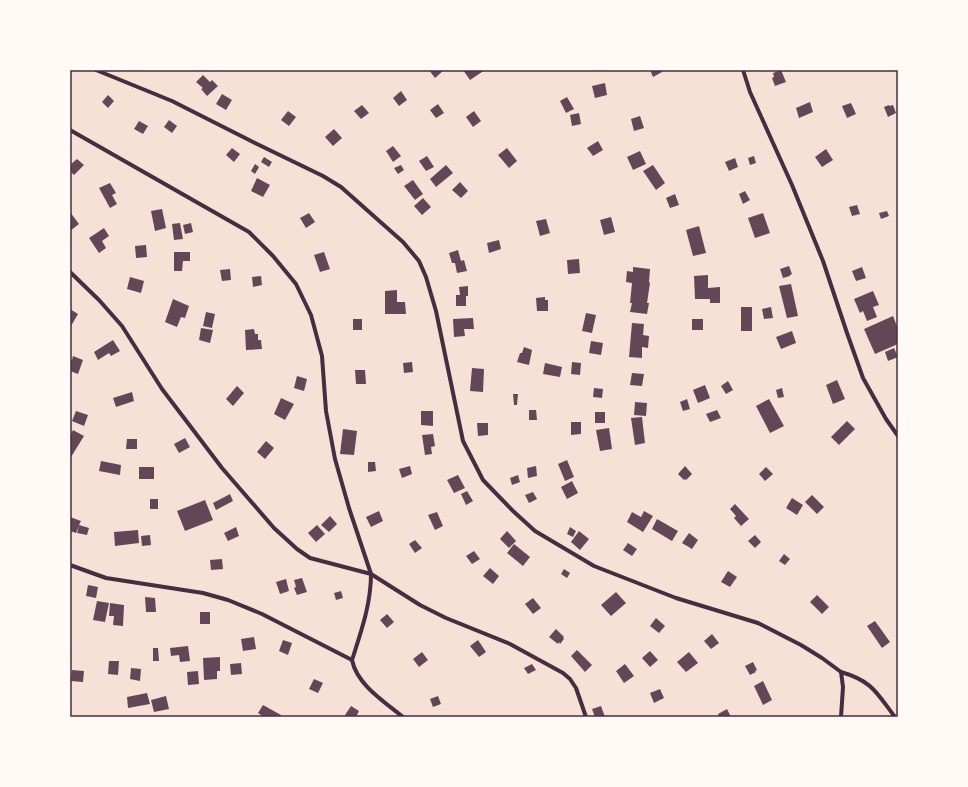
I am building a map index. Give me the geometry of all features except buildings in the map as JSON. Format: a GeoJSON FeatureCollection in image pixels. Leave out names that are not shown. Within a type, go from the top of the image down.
{"type":"FeatureCollection","features":[{"type":"Feature","properties":{"kind":"street"},"geometry":{"type":"LineString","coordinates":[[96,70],[172,101],[323,176],[341,187],[403,242],[419,261],[426,277],[436,311],[463,441],[483,480],[535,531],[594,566],[676,598],[758,623],[801,645],[841,672],[861,678],[873,688],[895,717]]}},
{"type":"Feature","properties":{"kind":"street"},"geometry":{"type":"LineString","coordinates":[[743,70],[750,92],[792,185],[823,261],[846,333],[863,378],[886,419],[898,436]]}},
{"type":"Feature","properties":{"kind":"street"},"geometry":{"type":"LineString","coordinates":[[70,130],[249,232],[273,256],[296,284],[311,315],[322,356],[326,411],[335,459],[349,508],[371,574],[371,591],[367,611],[352,660],[356,673],[362,680],[374,693],[403,717]]}},
{"type":"Feature","properties":{"kind":"street"},"geometry":{"type":"LineString","coordinates":[[70,272],[99,300],[122,326],[162,389],[222,468],[274,528],[297,549],[310,558],[371,574],[420,605],[446,618],[510,644],[562,672],[570,679],[576,688],[586,717]]}},
{"type":"Feature","properties":{"kind":"street"},"geometry":{"type":"LineString","coordinates":[[70,565],[106,578],[203,593],[228,600],[262,614],[352,660]]}},
{"type":"Feature","properties":{"kind":"street"},"geometry":{"type":"LineString","coordinates":[[841,672],[843,687],[841,717]]}}]}
